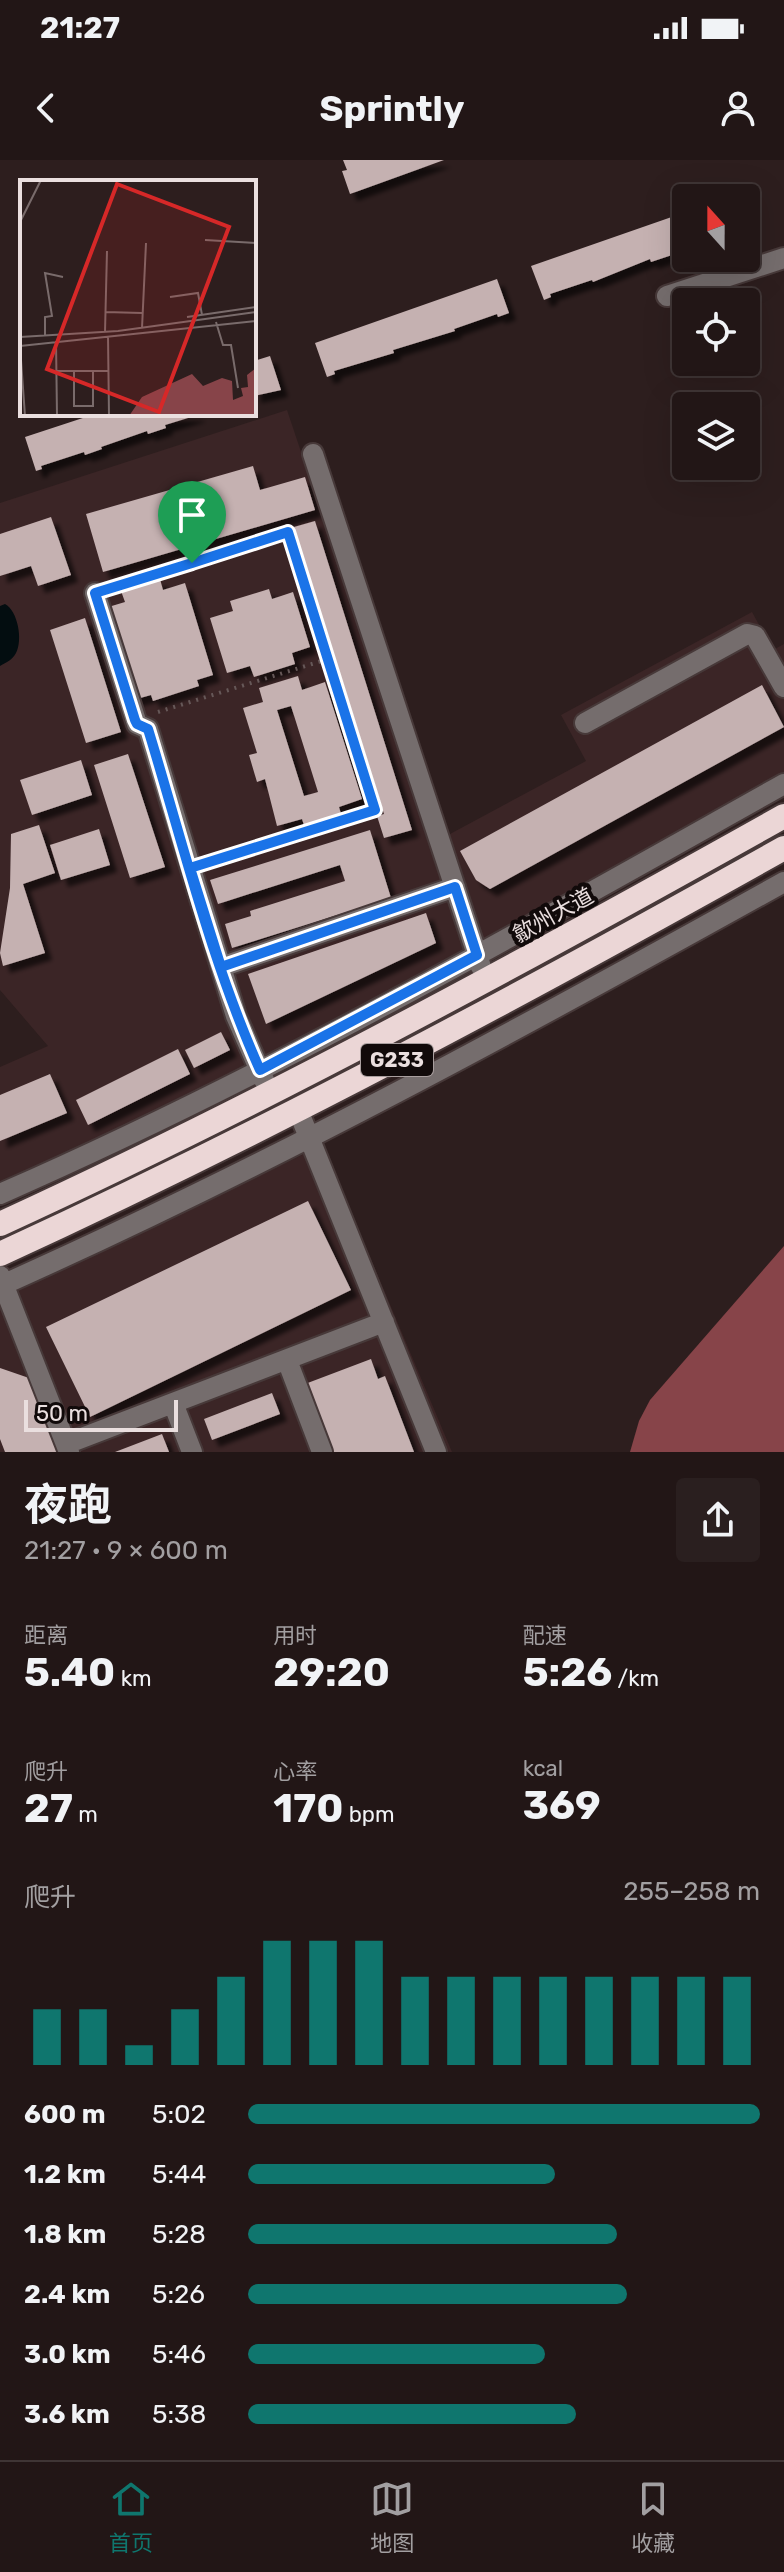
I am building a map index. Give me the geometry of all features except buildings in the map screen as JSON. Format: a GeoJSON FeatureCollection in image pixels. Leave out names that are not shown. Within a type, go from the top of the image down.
{"type":"FeatureCollection","features":[{"type":"Feature","properties":{"kind":"highway","name":"歙州大道"},"geometry":{"type":"LineString","coordinates":[[0,1224],[270,1094],[486,982],[784,816]]}},
{"type":"Feature","properties":{"kind":"highway","name":"G233"},"geometry":{"type":"LineString","coordinates":[[0,1254],[298,1110],[486,1013],[784,848]]}},
{"type":"Feature","properties":{"kind":"street"},"geometry":{"type":"LineString","coordinates":[[667,296],[784,258]]}},
{"type":"Feature","properties":{"kind":"street"},"geometry":{"type":"LineString","coordinates":[[313,454],[486,982]]}},
{"type":"Feature","properties":{"kind":"street"},"geometry":{"type":"LineString","coordinates":[[95,593],[135,720],[148,729],[236,1016],[270,1094]]}},
{"type":"Feature","properties":{"kind":"street"},"geometry":{"type":"LineString","coordinates":[[585,723],[747,634],[755,636],[784,687]]}},
{"type":"Feature","properties":{"kind":"street"},"geometry":{"type":"LineString","coordinates":[[0,1194],[139,1131],[260,1070],[477,955],[784,784]]}},
{"type":"Feature","properties":{"kind":"street"},"geometry":{"type":"LineString","coordinates":[[384,1322],[173,1403],[68,1448],[1,1282],[200,1193],[309,1138],[497,1041],[784,882]]}},
{"type":"Feature","properties":{"kind":"street"},"geometry":{"type":"LineString","coordinates":[[221,967],[455,887]]}},
{"type":"Feature","properties":{"kind":"street"},"geometry":{"type":"LineString","coordinates":[[298,1110],[436,1452]]}},
{"type":"Feature","properties":{"kind":"street"},"geometry":{"type":"LineString","coordinates":[[287,1360],[322,1452]]}},
{"type":"Feature","properties":{"kind":"street"},"geometry":{"type":"LineString","coordinates":[[173,1403],[192,1452]]}},
{"type":"Feature","properties":{"kind":"path"},"geometry":{"type":"LineString","coordinates":[[95,593],[288,532],[375,810],[190,868]]}},
{"type":"Feature","properties":{"kind":"path"},"geometry":{"type":"LineString","coordinates":[[135,720],[328,659]]}},
{"type":"Feature","properties":{"kind":"shaded area"},"geometry":{"type":"Polygon","coordinates":[[[287,410],[431,840],[450,834],[586,761],[561,715],[752,612],[773,650],[784,644],[784,776],[491,939],[244,1070],[0,1186],[0,1067],[48,1046],[0,990],[0,503],[287,410]]]}},
{"type":"Feature","properties":{"kind":"shaded area"},"geometry":{"type":"Polygon","coordinates":[[[5,604],[16,619],[19,641],[14,655],[0,666],[0,606],[5,604]]]}},
{"type":"Feature","properties":{"kind":"shaded area"},"geometry":{"type":"Polygon","coordinates":[[[323,1145],[452,1452],[0,1452],[0,1298],[323,1145]]]}},
{"type":"Feature","properties":{"kind":"shaded area"},"geometry":{"type":"Polygon","coordinates":[[[784,1246],[784,1452],[630,1452],[639,1421],[650,1400],[784,1246]]]}},
{"type":"Feature","properties":{"kind":"route"},"geometry":{"type":"LineString","coordinates":[[192,563],[95,593],[135,720],[148,729],[190,868],[236,1016],[260,1070],[477,955],[455,887],[221,967],[190,868],[375,810],[288,532],[192,563]]}}]}
